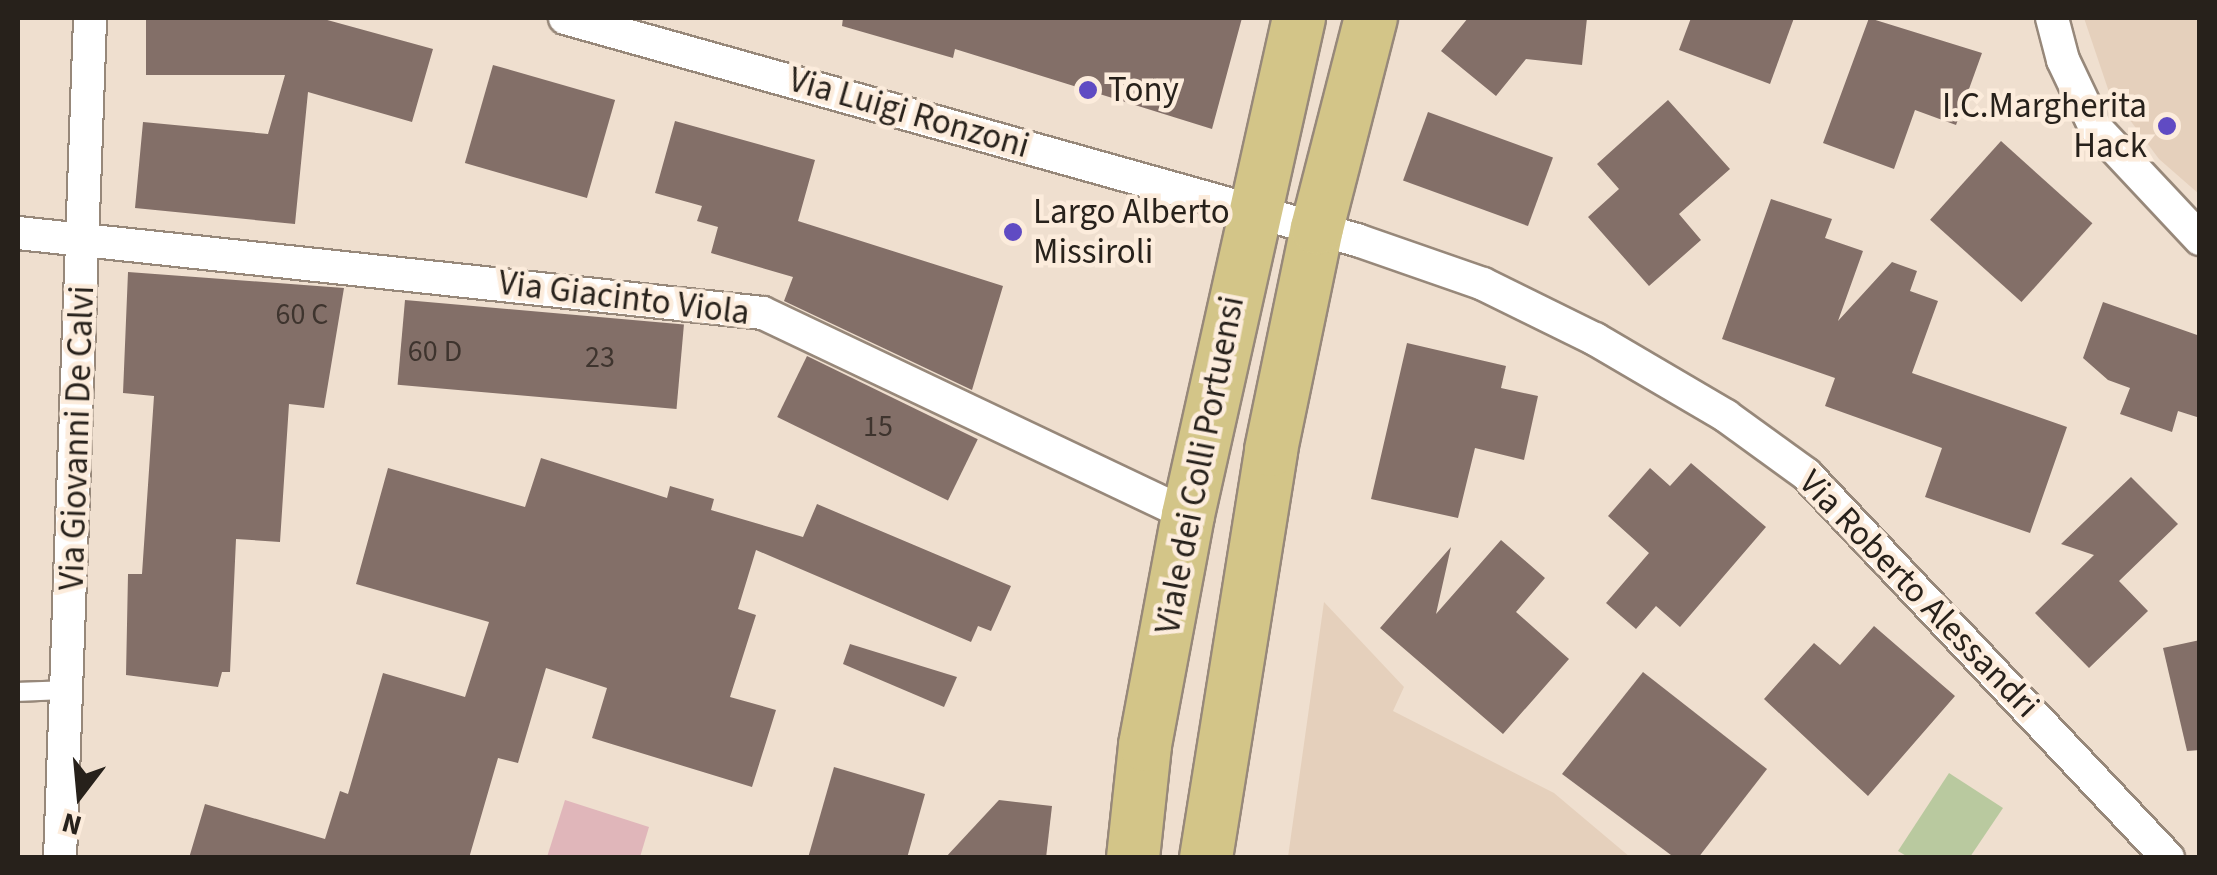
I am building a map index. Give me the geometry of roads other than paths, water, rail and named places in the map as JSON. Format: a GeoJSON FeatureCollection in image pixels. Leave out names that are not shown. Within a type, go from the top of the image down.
{"type":"FeatureCollection","features":[{"type":"Feature","properties":{"kind":"main road","name":"Viale dei Colli Portuensi"},"geometry":{"type":"LineString","coordinates":[[1132,858],[1145,745],[1188,515],[1252,213],[1299,18]]}},
{"type":"Feature","properties":{"kind":"main road","name":"Viale dei Colli Portuensi"},"geometry":{"type":"LineString","coordinates":[[1206,858],[1270,450],[1317,228],[1371,18]]}},
{"type":"Feature","properties":{"kind":"street","name":"Via Giovanni De Calvi"},"geometry":{"type":"LineString","coordinates":[[60,858],[90,18]]}},
{"type":"Feature","properties":{"kind":"street","name":"Via Luigi Ronzoni"},"geometry":{"type":"LineString","coordinates":[[565,18],[1252,213]]}},
{"type":"Feature","properties":{"kind":"street"},"geometry":{"type":"LineString","coordinates":[[2052,18],[2062,60],[2094,127],[2200,239]]}},
{"type":"Feature","properties":{"kind":"street","name":"Via Roberto Alessandri"},"geometry":{"type":"LineString","coordinates":[[1252,213],[1317,228],[1442,268],[1538,309],[1782,454],[1872,538],[2168,858]]}},
{"type":"Feature","properties":{"kind":"street","name":"Via Giacinto Viola"},"geometry":{"type":"LineString","coordinates":[[18,234],[763,314],[1188,515]]}},
{"type":"Feature","properties":{"kind":"lane"},"geometry":{"type":"LineString","coordinates":[[18,692],[68,690]]}},
{"type":"Feature","properties":{"kind":"place","name":"Tony"},"geometry":{"type":"Point","coordinates":[1088,90]}},
{"type":"Feature","properties":{"kind":"place","name":"I.C.Margherita Hack"},"geometry":{"type":"Point","coordinates":[2167,126]}},
{"type":"Feature","properties":{"kind":"place","name":"Largo Alberto Missiroli"},"geometry":{"type":"Point","coordinates":[1013,232]}}]}
